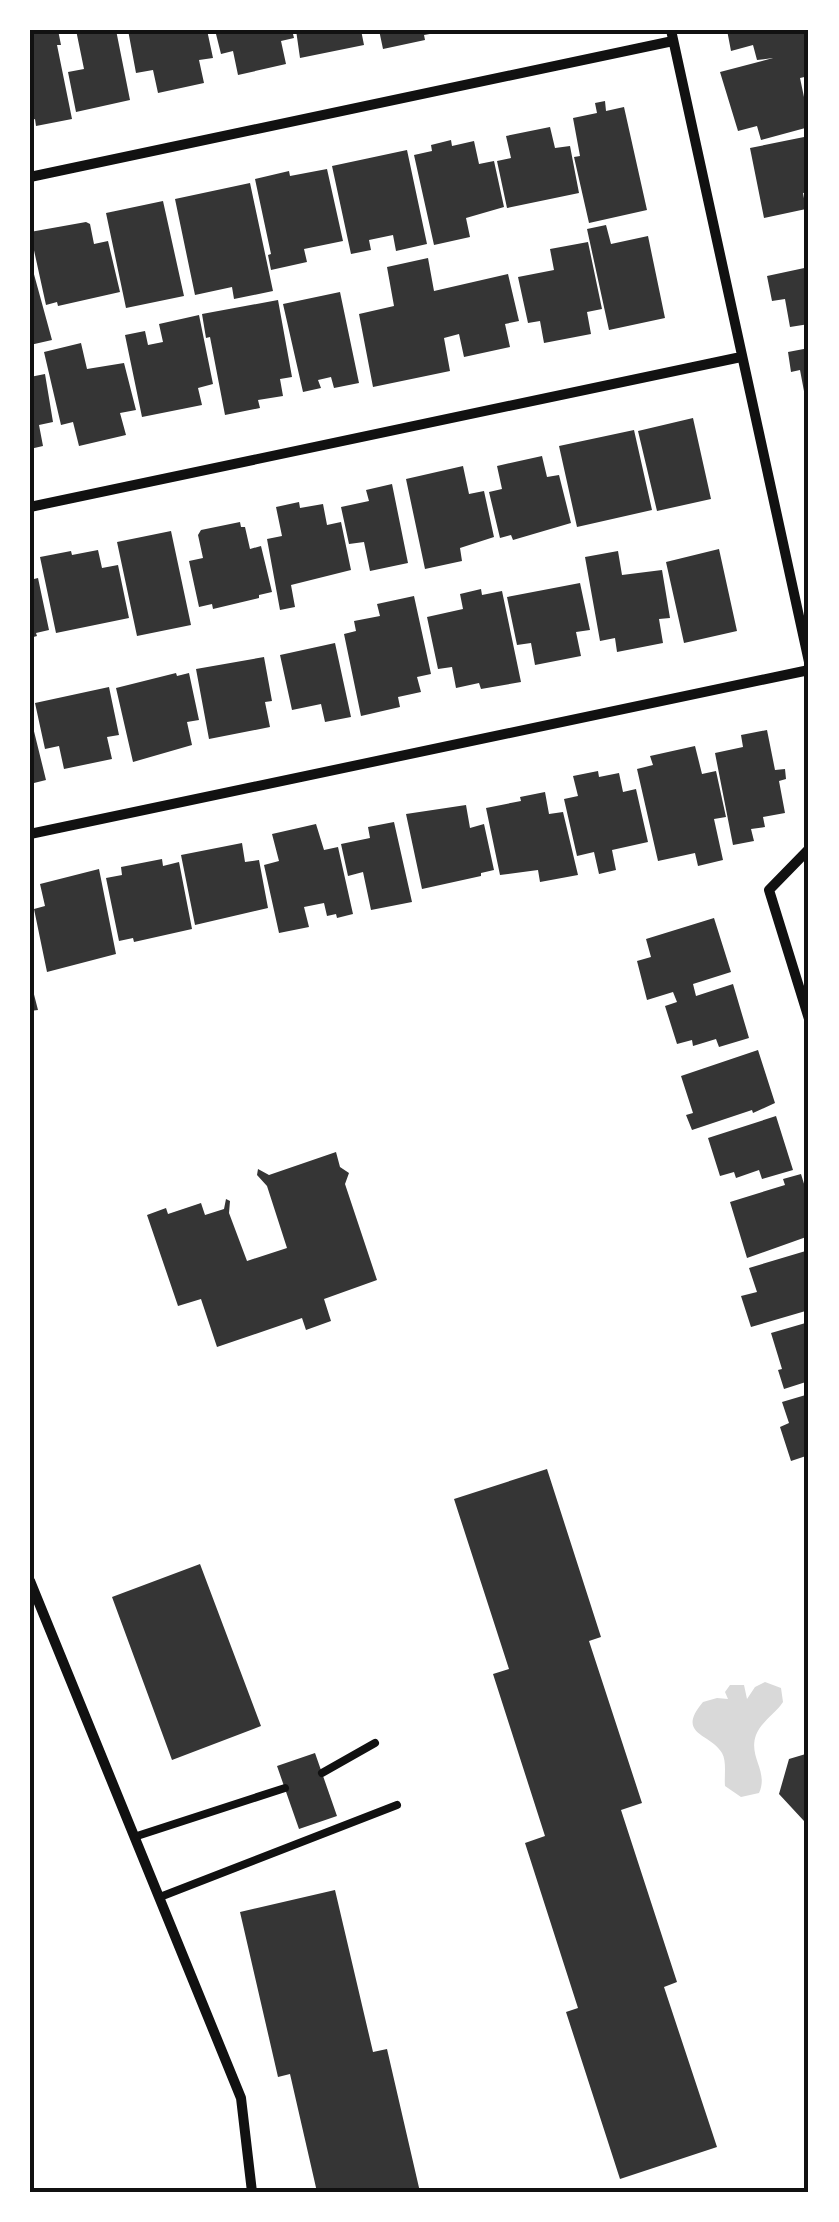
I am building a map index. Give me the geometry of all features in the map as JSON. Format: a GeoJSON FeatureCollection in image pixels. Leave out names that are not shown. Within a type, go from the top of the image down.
{"type":"FeatureCollection","features":[{"type":"Feature","properties":{"kind":"street"},"geometry":{"type":"LineString","coordinates":[[30,177],[672,35],[809,662]]}},
{"type":"Feature","properties":{"kind":"street"},"geometry":{"type":"LineString","coordinates":[[30,507],[741,357]]}},
{"type":"Feature","properties":{"kind":"street"},"geometry":{"type":"LineString","coordinates":[[30,834],[809,670]]}},
{"type":"Feature","properties":{"kind":"street"},"geometry":{"type":"LineString","coordinates":[[809,849],[769,890],[809,1019]]}},
{"type":"Feature","properties":{"kind":"street"},"geometry":{"type":"LineString","coordinates":[[30,1580],[242,2098],[252,2192]]}},
{"type":"Feature","properties":{"kind":"lane"},"geometry":{"type":"LineString","coordinates":[[322,1773],[374,1743]]}},
{"type":"Feature","properties":{"kind":"lane"},"geometry":{"type":"LineString","coordinates":[[134,1837],[284,1788]]}},
{"type":"Feature","properties":{"kind":"lane"},"geometry":{"type":"LineString","coordinates":[[160,1897],[397,1805]]}},
{"type":"Feature","properties":{"kind":"shaded area"},"geometry":{"type":"Polygon","coordinates":[[[765,1682],[781,1688],[783,1702],[756,1735],[754,1750],[762,1778],[759,1793],[741,1797],[725,1786],[722,1753],[698,1732],[693,1721],[703,1702],[728,1699],[725,1692],[730,1685],[744,1685],[747,1699],[755,1687],[765,1682]]]}},
{"type":"Feature","properties":{"kind":"building"},"geometry":{"type":"Polygon","coordinates":[[[30,30],[58,30],[61,45],[57,45],[72,119],[36,126],[35,119],[30,121],[30,30]]]}},
{"type":"Feature","properties":{"kind":"building"},"geometry":{"type":"Polygon","coordinates":[[[76,30],[116,30],[130,100],[76,112],[68,72],[84,69],[76,30]]]}},
{"type":"Feature","properties":{"kind":"building"},"geometry":{"type":"Polygon","coordinates":[[[128,30],[207,30],[213,58],[199,60],[204,83],[158,93],[153,70],[136,73],[128,30]]]}},
{"type":"Feature","properties":{"kind":"building"},"geometry":{"type":"Polygon","coordinates":[[[215,30],[292,30],[294,38],[281,41],[286,64],[238,75],[233,51],[221,54],[215,30]]]}},
{"type":"Feature","properties":{"kind":"building"},"geometry":{"type":"Polygon","coordinates":[[[296,30],[361,30],[364,45],[300,58],[296,30]]]}},
{"type":"Feature","properties":{"kind":"building"},"geometry":{"type":"Polygon","coordinates":[[[379,30],[441,32],[424,35],[425,40],[383,49],[379,30]]]}},
{"type":"Feature","properties":{"kind":"building"},"geometry":{"type":"Polygon","coordinates":[[[727,30],[809,30],[809,47],[804,49],[809,76],[800,78],[804,97],[809,96],[809,127],[761,140],[757,126],[738,131],[720,72],[773,58],[757,60],[753,45],[731,51],[727,30]]]}},
{"type":"Feature","properties":{"kind":"building"},"geometry":{"type":"Polygon","coordinates":[[[605,101],[606,111],[624,107],[647,210],[589,223],[574,157],[580,156],[573,118],[597,113],[595,103],[605,101]]]}},
{"type":"Feature","properties":{"kind":"building"},"geometry":{"type":"Polygon","coordinates":[[[550,127],[555,148],[570,146],[579,193],[507,208],[497,161],[511,158],[506,136],[550,127]]]}},
{"type":"Feature","properties":{"kind":"building"},"geometry":{"type":"Polygon","coordinates":[[[809,136],[809,192],[803,193],[806,209],[764,218],[750,148],[809,136]]]}},
{"type":"Feature","properties":{"kind":"building"},"geometry":{"type":"Polygon","coordinates":[[[451,140],[452,146],[474,141],[479,164],[494,161],[504,207],[466,218],[470,237],[434,245],[414,155],[432,151],[431,145],[451,140]]]}},
{"type":"Feature","properties":{"kind":"building"},"geometry":{"type":"Polygon","coordinates":[[[407,150],[427,244],[396,251],[393,235],[369,240],[371,250],[351,254],[332,166],[407,150]]]}},
{"type":"Feature","properties":{"kind":"building"},"geometry":{"type":"Polygon","coordinates":[[[327,169],[343,241],[304,249],[307,262],[271,270],[255,179],[289,171],[290,176],[327,169]]]}},
{"type":"Feature","properties":{"kind":"building"},"geometry":{"type":"Polygon","coordinates":[[[250,183],[273,291],[234,299],[232,287],[195,295],[175,199],[250,183]]]}},
{"type":"Feature","properties":{"kind":"building"},"geometry":{"type":"Polygon","coordinates":[[[163,201],[184,296],[126,308],[106,213],[163,201]]]}},
{"type":"Feature","properties":{"kind":"building"},"geometry":{"type":"Polygon","coordinates":[[[90,224],[94,244],[108,241],[120,292],[58,306],[57,302],[46,305],[30,232],[90,224]]]}},
{"type":"Feature","properties":{"kind":"building"},"geometry":{"type":"Polygon","coordinates":[[[606,225],[611,244],[648,236],[665,318],[609,330],[587,229],[606,225]]]}},
{"type":"Feature","properties":{"kind":"building"},"geometry":{"type":"Polygon","coordinates":[[[588,242],[602,309],[587,312],[591,334],[544,343],[540,321],[528,323],[518,277],[554,270],[550,249],[588,242]]]}},
{"type":"Feature","properties":{"kind":"building"},"geometry":{"type":"Polygon","coordinates":[[[428,258],[434,291],[508,274],[519,321],[505,324],[510,347],[464,357],[459,334],[444,338],[450,371],[373,387],[359,314],[394,306],[387,267],[428,258]]]}},
{"type":"Feature","properties":{"kind":"building"},"geometry":{"type":"Polygon","coordinates":[[[809,267],[809,324],[790,327],[785,299],[772,301],[767,276],[809,267]]]}},
{"type":"Feature","properties":{"kind":"building"},"geometry":{"type":"Polygon","coordinates":[[[30,268],[52,340],[30,345],[30,268]]]}},
{"type":"Feature","properties":{"kind":"building"},"geometry":{"type":"Polygon","coordinates":[[[340,292],[359,383],[334,388],[331,377],[318,380],[321,388],[303,392],[283,304],[340,292]]]}},
{"type":"Feature","properties":{"kind":"building"},"geometry":{"type":"Polygon","coordinates":[[[278,300],[292,377],[280,379],[283,396],[258,400],[260,408],[225,415],[202,314],[278,300]]]}},
{"type":"Feature","properties":{"kind":"building"},"geometry":{"type":"Polygon","coordinates":[[[199,315],[213,384],[198,388],[202,405],[142,417],[125,335],[145,331],[148,345],[163,342],[159,324],[199,315]]]}},
{"type":"Feature","properties":{"kind":"building"},"geometry":{"type":"Polygon","coordinates":[[[81,343],[87,369],[124,363],[136,410],[120,413],[126,435],[79,446],[73,422],[61,425],[44,352],[81,343]]]}},
{"type":"Feature","properties":{"kind":"building"},"geometry":{"type":"Polygon","coordinates":[[[809,348],[807,407],[800,370],[791,372],[788,352],[809,348]]]}},
{"type":"Feature","properties":{"kind":"building"},"geometry":{"type":"Polygon","coordinates":[[[45,374],[53,422],[39,425],[43,446],[30,449],[30,377],[45,374]]]}},
{"type":"Feature","properties":{"kind":"building"},"geometry":{"type":"Polygon","coordinates":[[[693,418],[711,499],[657,511],[638,431],[693,418]]]}},
{"type":"Feature","properties":{"kind":"building"},"geometry":{"type":"Polygon","coordinates":[[[634,430],[652,510],[577,527],[559,446],[634,430]]]}},
{"type":"Feature","properties":{"kind":"building"},"geometry":{"type":"Polygon","coordinates":[[[542,456],[547,477],[559,475],[571,523],[513,540],[511,535],[500,538],[489,492],[502,489],[497,466],[542,456]]]}},
{"type":"Feature","properties":{"kind":"building"},"geometry":{"type":"Polygon","coordinates":[[[463,466],[469,494],[484,491],[494,537],[460,548],[462,561],[425,569],[406,479],[463,466]]]}},
{"type":"Feature","properties":{"kind":"building"},"geometry":{"type":"Polygon","coordinates":[[[392,484],[408,563],[370,571],[364,542],[349,544],[341,507],[369,501],[366,490],[392,484]]]}},
{"type":"Feature","properties":{"kind":"building"},"geometry":{"type":"Polygon","coordinates":[[[299,502],[300,508],[323,504],[327,525],[341,522],[351,570],[291,585],[295,607],[280,610],[267,539],[282,536],[276,507],[299,502]]]}},
{"type":"Feature","properties":{"kind":"building"},"geometry":{"type":"Polygon","coordinates":[[[240,522],[250,549],[261,546],[272,592],[213,609],[212,604],[199,607],[189,561],[203,558],[198,535],[201,530],[240,522]]]}},
{"type":"Feature","properties":{"kind":"building"},"geometry":{"type":"Polygon","coordinates":[[[171,531],[191,625],[137,636],[117,542],[171,531]]]}},
{"type":"Feature","properties":{"kind":"building"},"geometry":{"type":"Polygon","coordinates":[[[719,549],[737,631],[684,643],[666,562],[719,549]]]}},
{"type":"Feature","properties":{"kind":"building"},"geometry":{"type":"Polygon","coordinates":[[[98,550],[102,568],[118,565],[129,618],[56,633],[40,557],[98,550]]]}},
{"type":"Feature","properties":{"kind":"building"},"geometry":{"type":"Polygon","coordinates":[[[618,551],[622,575],[662,570],[670,618],[659,619],[663,643],[617,652],[615,638],[600,641],[585,557],[618,551]]]}},
{"type":"Feature","properties":{"kind":"building"},"geometry":{"type":"Polygon","coordinates":[[[38,578],[49,630],[30,638],[30,580],[38,578]]]}},
{"type":"Feature","properties":{"kind":"building"},"geometry":{"type":"Polygon","coordinates":[[[580,583],[590,630],[576,632],[581,656],[535,665],[531,643],[517,645],[507,597],[580,583]]]}},
{"type":"Feature","properties":{"kind":"building"},"geometry":{"type":"Polygon","coordinates":[[[481,589],[482,595],[502,591],[521,682],[481,689],[479,683],[456,688],[452,667],[438,669],[427,617],[463,609],[460,594],[481,589]]]}},
{"type":"Feature","properties":{"kind":"building"},"geometry":{"type":"Polygon","coordinates":[[[414,596],[431,674],[417,677],[421,692],[398,697],[400,707],[361,716],[344,634],[356,631],[354,621],[380,616],[377,604],[414,596]]]}},
{"type":"Feature","properties":{"kind":"building"},"geometry":{"type":"Polygon","coordinates":[[[335,643],[351,717],[325,722],[321,704],[292,710],[280,655],[335,643]]]}},
{"type":"Feature","properties":{"kind":"building"},"geometry":{"type":"Polygon","coordinates":[[[264,657],[272,701],[265,702],[270,727],[209,739],[196,669],[264,657]]]}},
{"type":"Feature","properties":{"kind":"building"},"geometry":{"type":"Polygon","coordinates":[[[189,673],[199,720],[187,722],[192,745],[133,762],[116,688],[189,673]]]}},
{"type":"Feature","properties":{"kind":"building"},"geometry":{"type":"Polygon","coordinates":[[[109,687],[119,735],[107,737],[112,759],[64,769],[59,746],[45,749],[35,703],[109,687]]]}},
{"type":"Feature","properties":{"kind":"building"},"geometry":{"type":"Polygon","coordinates":[[[30,715],[46,780],[30,784],[30,715]]]}},
{"type":"Feature","properties":{"kind":"building"},"geometry":{"type":"Polygon","coordinates":[[[767,730],[775,770],[785,769],[786,779],[779,781],[785,813],[763,817],[765,827],[751,829],[754,841],[733,845],[715,753],[743,747],[741,735],[767,730]]]}},
{"type":"Feature","properties":{"kind":"building"},"geometry":{"type":"Polygon","coordinates":[[[695,746],[702,774],[716,771],[726,817],[714,819],[723,860],[698,866],[695,853],[658,861],[637,769],[653,765],[650,756],[695,746]]]}},
{"type":"Feature","properties":{"kind":"building"},"geometry":{"type":"Polygon","coordinates":[[[598,771],[599,777],[619,773],[623,792],[636,789],[648,842],[612,850],[616,870],[599,874],[594,852],[577,856],[564,799],[578,796],[573,776],[598,771]]]}},
{"type":"Feature","properties":{"kind":"building"},"geometry":{"type":"Polygon","coordinates":[[[545,792],[549,814],[563,812],[578,875],[540,882],[538,870],[500,875],[486,808],[545,792]]]}},
{"type":"Feature","properties":{"kind":"building"},"geometry":{"type":"Polygon","coordinates":[[[466,805],[470,828],[484,824],[494,870],[422,889],[406,814],[466,805]]]}},
{"type":"Feature","properties":{"kind":"building"},"geometry":{"type":"Polygon","coordinates":[[[394,822],[412,902],[371,910],[363,872],[348,876],[341,844],[370,838],[368,827],[394,822]]]}},
{"type":"Feature","properties":{"kind":"building"},"geometry":{"type":"Polygon","coordinates":[[[316,824],[324,850],[338,847],[353,914],[327,916],[324,903],[304,907],[309,927],[279,933],[264,865],[279,861],[272,834],[316,824]]]}},
{"type":"Feature","properties":{"kind":"building"},"geometry":{"type":"Polygon","coordinates":[[[242,843],[245,862],[259,860],[268,908],[195,925],[181,855],[242,843]]]}},
{"type":"Feature","properties":{"kind":"building"},"geometry":{"type":"Polygon","coordinates":[[[162,859],[163,866],[179,862],[192,929],[134,942],[133,938],[119,941],[106,878],[122,875],[121,867],[162,859]]]}},
{"type":"Feature","properties":{"kind":"building"},"geometry":{"type":"Polygon","coordinates":[[[99,869],[116,954],[47,972],[34,909],[45,906],[40,884],[99,869]]]}},
{"type":"Feature","properties":{"kind":"building"},"geometry":{"type":"Polygon","coordinates":[[[714,918],[731,972],[693,984],[696,996],[733,984],[749,1038],[719,1047],[716,1039],[693,1046],[692,1040],[677,1044],[665,1006],[677,1002],[673,992],[647,1000],[637,961],[651,957],[646,939],[714,918]]]}},
{"type":"Feature","properties":{"kind":"building"},"geometry":{"type":"Polygon","coordinates":[[[30,979],[38,1010],[30,1011],[30,979]]]}},
{"type":"Feature","properties":{"kind":"building"},"geometry":{"type":"Polygon","coordinates":[[[758,1050],[775,1103],[692,1130],[686,1115],[693,1113],[681,1076],[758,1050]]]}},
{"type":"Feature","properties":{"kind":"building"},"geometry":{"type":"Polygon","coordinates":[[[776,1116],[793,1170],[762,1179],[759,1170],[736,1178],[734,1172],[720,1176],[708,1138],[776,1116]]]}},
{"type":"Feature","properties":{"kind":"building"},"geometry":{"type":"Polygon","coordinates":[[[336,1152],[340,1167],[349,1173],[345,1184],[377,1280],[324,1299],[331,1321],[306,1330],[302,1318],[217,1347],[201,1299],[178,1306],[147,1215],[166,1208],[168,1214],[201,1203],[205,1215],[224,1209],[226,1199],[230,1201],[229,1213],[247,1261],[287,1248],[267,1186],[257,1175],[258,1169],[269,1175],[336,1152]]]}},
{"type":"Feature","properties":{"kind":"building"},"geometry":{"type":"Polygon","coordinates":[[[801,1174],[809,1200],[805,1202],[809,1236],[747,1258],[730,1202],[785,1185],[783,1179],[801,1174]]]}},
{"type":"Feature","properties":{"kind":"building"},"geometry":{"type":"Polygon","coordinates":[[[809,1250],[809,1310],[751,1327],[741,1296],[757,1292],[749,1268],[809,1250]]]}},
{"type":"Feature","properties":{"kind":"building"},"geometry":{"type":"Polygon","coordinates":[[[809,1322],[809,1381],[784,1389],[771,1333],[809,1322]]]}},
{"type":"Feature","properties":{"kind":"building"},"geometry":{"type":"Polygon","coordinates":[[[809,1394],[809,1455],[791,1461],[780,1427],[789,1423],[782,1402],[809,1394]]]}},
{"type":"Feature","properties":{"kind":"building"},"geometry":{"type":"Polygon","coordinates":[[[547,1469],[601,1637],[589,1641],[642,1803],[621,1810],[677,1982],[664,1987],[717,2147],[620,2179],[566,2012],[578,2008],[525,1843],[545,1836],[493,1674],[509,1669],[454,1499],[547,1469]]]}},
{"type":"Feature","properties":{"kind":"building"},"geometry":{"type":"Polygon","coordinates":[[[200,1564],[261,1726],[172,1760],[112,1597],[200,1564]]]}},
{"type":"Feature","properties":{"kind":"building"},"geometry":{"type":"Polygon","coordinates":[[[315,1753],[337,1816],[299,1829],[277,1766],[315,1753]]]}},
{"type":"Feature","properties":{"kind":"building"},"geometry":{"type":"Polygon","coordinates":[[[809,1753],[809,1819],[804,1821],[779,1794],[789,1759],[809,1753]]]}},
{"type":"Feature","properties":{"kind":"building"},"geometry":{"type":"Polygon","coordinates":[[[335,1890],[373,2052],[387,2049],[420,2192],[317,2192],[290,2074],[278,2077],[240,1912],[335,1890]]]}}]}
